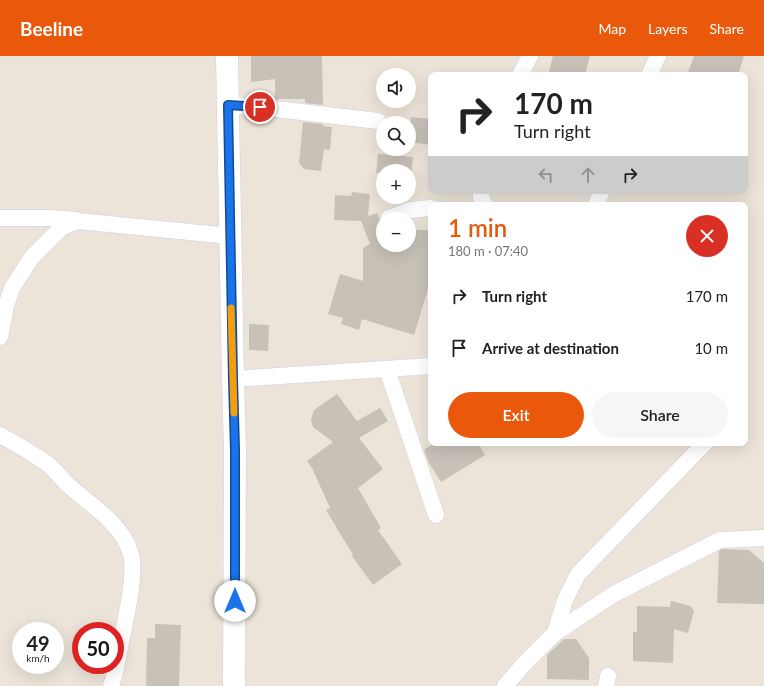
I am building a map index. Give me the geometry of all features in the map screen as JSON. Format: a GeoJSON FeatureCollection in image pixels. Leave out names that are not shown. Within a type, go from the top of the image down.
{"type":"FeatureCollection","features":[{"type":"Feature","properties":{"kind":"main road"},"geometry":{"type":"LineString","coordinates":[[227,56],[235,450],[234,686]]}},
{"type":"Feature","properties":{"kind":"street"},"geometry":{"type":"LineString","coordinates":[[522,72],[530,56]]}},
{"type":"Feature","properties":{"kind":"street"},"geometry":{"type":"LineString","coordinates":[[650,72],[658,56]]}},
{"type":"Feature","properties":{"kind":"street"},"geometry":{"type":"LineString","coordinates":[[228,105],[376,121]]}},
{"type":"Feature","properties":{"kind":"street"},"geometry":{"type":"LineString","coordinates":[[405,212],[428,208]]}},
{"type":"Feature","properties":{"kind":"street"},"geometry":{"type":"LineString","coordinates":[[0,218],[50,218],[230,236]]}},
{"type":"Feature","properties":{"kind":"street"},"geometry":{"type":"LineString","coordinates":[[0,337],[6,306],[12,288],[32,257],[62,226],[78,221]]}},
{"type":"Feature","properties":{"kind":"street"},"geometry":{"type":"LineString","coordinates":[[233,379],[428,366]]}},
{"type":"Feature","properties":{"kind":"street"},"geometry":{"type":"LineString","coordinates":[[387,369],[436,515]]}},
{"type":"Feature","properties":{"kind":"street"},"geometry":{"type":"LineString","coordinates":[[0,435],[46,463],[66,483],[112,523],[125,538],[131,552],[132,572],[130,596],[116,669],[111,686]]}},
{"type":"Feature","properties":{"kind":"street"},"geometry":{"type":"LineString","coordinates":[[555,633],[565,600],[578,574],[702,446]]}},
{"type":"Feature","properties":{"kind":"street"},"geometry":{"type":"LineString","coordinates":[[505,686],[523,665],[555,633],[614,594],[720,540],[764,538]]}},
{"type":"Feature","properties":{"kind":"building"},"geometry":{"type":"Polygon","coordinates":[[[251,56],[322,56],[323,105],[305,103],[305,99],[275,99],[275,79],[251,82],[251,56]]]}},
{"type":"Feature","properties":{"kind":"building"},"geometry":{"type":"Polygon","coordinates":[[[553,56],[590,56],[586,72],[549,72],[553,56]]]}},
{"type":"Feature","properties":{"kind":"building"},"geometry":{"type":"Polygon","coordinates":[[[694,56],[744,56],[739,72],[688,72],[694,56]]]}},
{"type":"Feature","properties":{"kind":"building"},"geometry":{"type":"Polygon","coordinates":[[[416,118],[428,119],[428,145],[416,143],[416,118]]]}},
{"type":"Feature","properties":{"kind":"building"},"geometry":{"type":"Polygon","coordinates":[[[303,122],[323,124],[323,126],[332,127],[330,150],[324,149],[321,171],[304,169],[299,163],[303,122]]]}},
{"type":"Feature","properties":{"kind":"building"},"geometry":{"type":"Polygon","coordinates":[[[378,156],[413,157],[412,164],[377,164],[378,156]]]}},
{"type":"Feature","properties":{"kind":"building"},"geometry":{"type":"Polygon","coordinates":[[[352,192],[370,194],[368,216],[376,213],[376,252],[416,252],[416,230],[428,230],[428,289],[414,335],[362,319],[359,330],[341,324],[343,318],[328,314],[340,274],[363,281],[363,248],[370,244],[361,221],[334,220],[335,195],[351,196],[352,192]]]}},
{"type":"Feature","properties":{"kind":"building"},"geometry":{"type":"Polygon","coordinates":[[[249,324],[269,325],[268,351],[249,350],[249,324]]]}},
{"type":"Feature","properties":{"kind":"building"},"geometry":{"type":"Polygon","coordinates":[[[337,394],[357,421],[380,408],[388,421],[359,438],[383,469],[358,488],[381,528],[378,530],[402,564],[373,585],[352,556],[353,555],[326,510],[330,508],[312,468],[307,461],[333,442],[313,427],[311,420],[314,410],[337,394]]]}},
{"type":"Feature","properties":{"kind":"building"},"geometry":{"type":"Polygon","coordinates":[[[430,446],[480,446],[485,455],[441,482],[429,463],[424,450],[430,446]]]}},
{"type":"Feature","properties":{"kind":"building"},"geometry":{"type":"Polygon","coordinates":[[[722,549],[749,550],[764,563],[764,604],[717,603],[719,551],[722,549]]]}},
{"type":"Feature","properties":{"kind":"building"},"geometry":{"type":"Polygon","coordinates":[[[671,601],[690,606],[694,611],[688,633],[674,629],[673,663],[633,661],[633,632],[637,632],[637,606],[670,607],[671,601]]]}},
{"type":"Feature","properties":{"kind":"building"},"geometry":{"type":"Polygon","coordinates":[[[155,624],[181,625],[179,686],[146,686],[147,638],[155,638],[155,624]]]}},
{"type":"Feature","properties":{"kind":"building"},"geometry":{"type":"Polygon","coordinates":[[[564,639],[576,639],[589,658],[589,680],[547,679],[547,655],[564,639]]]}},
{"type":"Feature","properties":{"kind":"slow traffic"},"geometry":{"type":"LineString","coordinates":[[231,308],[234,413]]}},
{"type":"Feature","properties":{"kind":"route"},"geometry":{"type":"LineString","coordinates":[[235,601],[235,450],[228,105],[260,107]]}}]}
